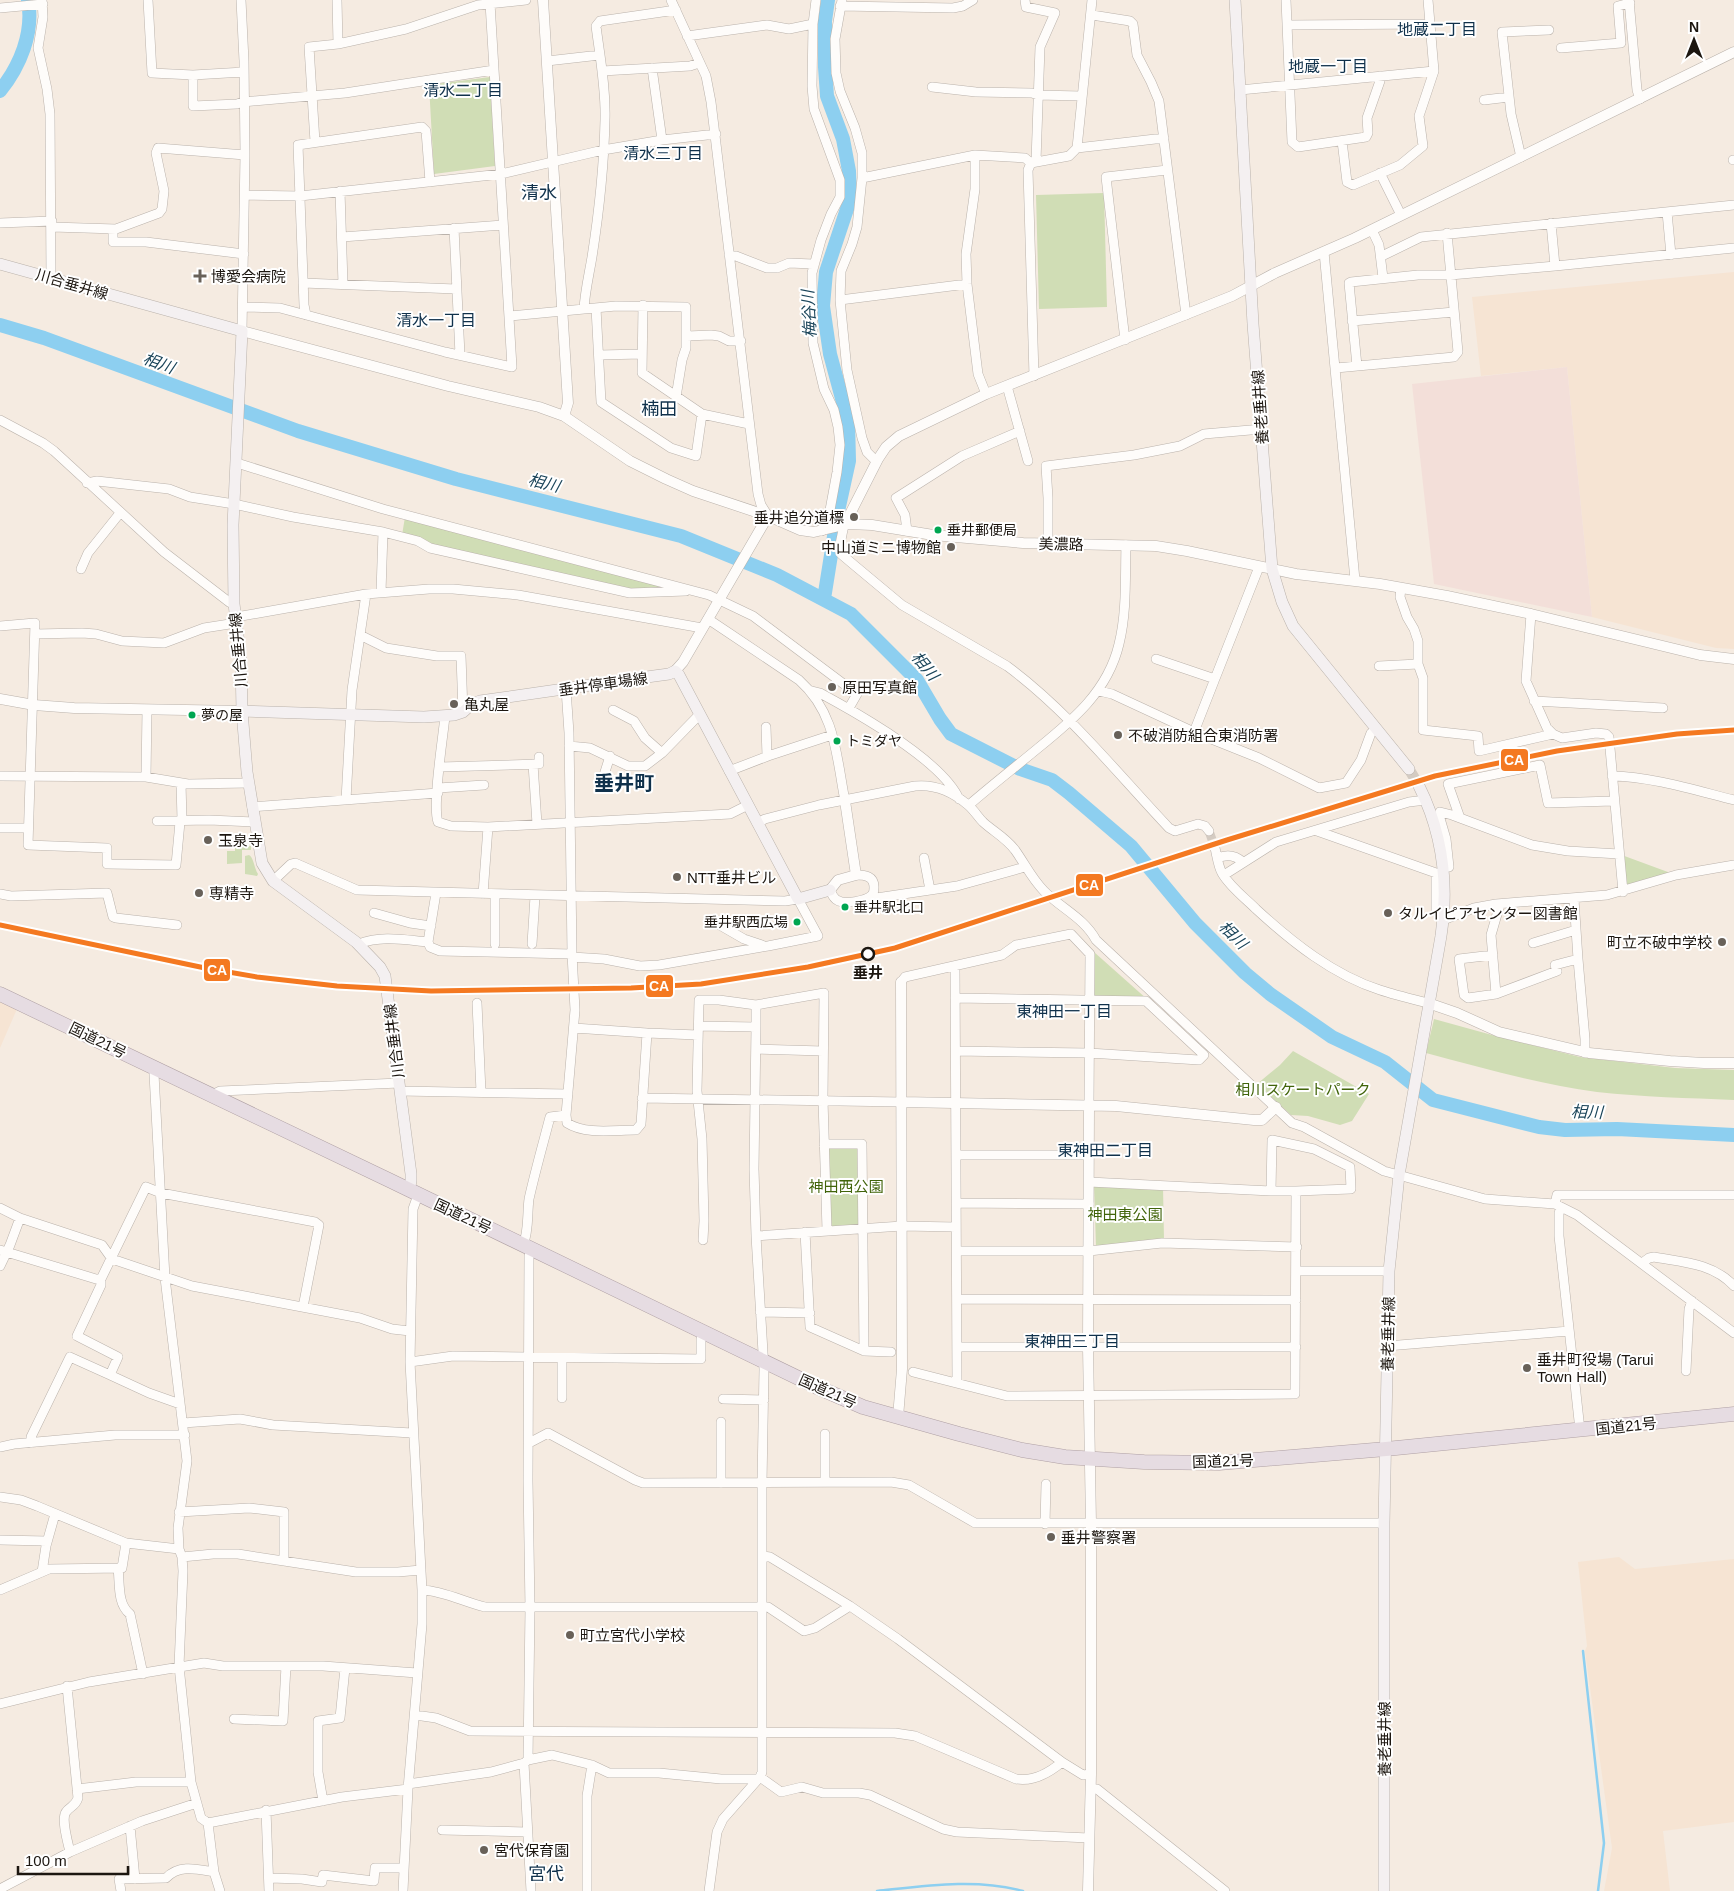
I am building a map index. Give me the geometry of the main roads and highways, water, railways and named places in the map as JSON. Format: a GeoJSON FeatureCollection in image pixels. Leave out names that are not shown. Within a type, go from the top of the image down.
{"type":"FeatureCollection","features":[{"type":"Feature","properties":{"kind":"highway","name":"国道21号"},"geometry":{"type":"LineString","coordinates":[[0,994],[764,1362],[863,1407],[1022,1450],[1090,1459],[1219,1463],[1386,1449],[1734,1414]]}},
{"type":"Feature","properties":{"kind":"main road","name":"養老垂井線"},"geometry":{"type":"LineString","coordinates":[[1235,0],[1253,324],[1272,569],[1282,602],[1293,626],[1409,769]]}},
{"type":"Feature","properties":{"kind":"main road","name":"川合垂井線"},"geometry":{"type":"LineString","coordinates":[[0,264],[242,336],[234,504],[234,604],[241,660],[242,711],[249,783],[262,863],[273,881],[359,944],[380,967],[385,976],[413,1192]]}},
{"type":"Feature","properties":{"kind":"main road","name":"垂井停車場線"},"geometry":{"type":"LineString","coordinates":[[242,711],[350,716],[445,716],[463,712],[472,704],[480,701],[669,674],[675,671],[700,714],[798,899],[830,890]]}},
{"type":"Feature","properties":{"kind":"main road","name":"養老垂井線"},"geometry":{"type":"LineString","coordinates":[[1384,1891],[1384,1523],[1389,1271],[1399,1175],[1443,920],[1444,865],[1437,831],[1419,786]]}},
{"type":"Feature","properties":{"kind":"waterway"},"geometry":{"type":"LineString","coordinates":[[0,91],[14,71],[24,48],[29,25],[28,0]]}},
{"type":"Feature","properties":{"kind":"waterway","name":"梅谷川"},"geometry":{"type":"LineString","coordinates":[[824,599],[838,511],[849,461],[848,421],[830,354],[823,306],[826,272],[850,200],[849,171],[843,139],[827,96],[825,21],[828,0]]}},
{"type":"Feature","properties":{"kind":"waterway","name":"相川"},"geometry":{"type":"LineString","coordinates":[[0,325],[44,338],[298,431],[456,479],[681,536],[777,575],[851,614],[917,680],[951,734],[1020,769],[1052,780],[1069,793],[1131,846],[1195,923],[1245,973],[1270,994],[1332,1037],[1385,1062],[1433,1100],[1539,1127],[1565,1130],[1617,1129],[1734,1135]]}},
{"type":"Feature","properties":{"kind":"waterway"},"geometry":{"type":"LineString","coordinates":[[1583,1651],[1604,1843],[1598,1891]]}},
{"type":"Feature","properties":{"kind":"waterway"},"geometry":{"type":"LineString","coordinates":[[877,1891],[950,1884],[987,1885],[1023,1891]]}},
{"type":"Feature","properties":{"kind":"tunnel"},"geometry":{"type":"LineString","coordinates":[[1409,769],[1419,786]]}},
{"type":"Feature","properties":{"kind":"tunnel"},"geometry":{"type":"LineString","coordinates":[[1209,831],[1215,848]]}},
{"type":"Feature","properties":{"kind":"place","name":"博愛会病院"},"geometry":{"type":"Point","coordinates":[200,276]}},
{"type":"Feature","properties":{"kind":"place","name":"垂井追分道標"},"geometry":{"type":"Point","coordinates":[854,517]}},
{"type":"Feature","properties":{"kind":"place","name":"垂井郵便局"},"geometry":{"type":"Point","coordinates":[938,530]}},
{"type":"Feature","properties":{"kind":"place","name":"中山道ミニ博物館"},"geometry":{"type":"Point","coordinates":[951,547]}},
{"type":"Feature","properties":{"kind":"place","name":"原田写真館"},"geometry":{"type":"Point","coordinates":[832,687]}},
{"type":"Feature","properties":{"kind":"place","name":"亀丸屋"},"geometry":{"type":"Point","coordinates":[454,704]}},
{"type":"Feature","properties":{"kind":"place","name":"夢の屋"},"geometry":{"type":"Point","coordinates":[192,715]}},
{"type":"Feature","properties":{"kind":"place","name":"不破消防組合東消防署"},"geometry":{"type":"Point","coordinates":[1118,735]}},
{"type":"Feature","properties":{"kind":"place","name":"トミダヤ"},"geometry":{"type":"Point","coordinates":[837,741]}},
{"type":"Feature","properties":{"kind":"place","name":"玉泉寺"},"geometry":{"type":"Point","coordinates":[208,840]}},
{"type":"Feature","properties":{"kind":"place","name":"NTT垂井ビル"},"geometry":{"type":"Point","coordinates":[677,877]}},
{"type":"Feature","properties":{"kind":"place","name":"専精寺"},"geometry":{"type":"Point","coordinates":[199,893]}},
{"type":"Feature","properties":{"kind":"place","name":"垂井駅北口"},"geometry":{"type":"Point","coordinates":[845,907]}},
{"type":"Feature","properties":{"kind":"place","name":"タルイピアセンター図書館"},"geometry":{"type":"Point","coordinates":[1388,913]}},
{"type":"Feature","properties":{"kind":"place","name":"垂井駅西広場"},"geometry":{"type":"Point","coordinates":[797,922]}},
{"type":"Feature","properties":{"kind":"place","name":"町立不破中学校"},"geometry":{"type":"Point","coordinates":[1722,942]}},
{"type":"Feature","properties":{"kind":"place","name":"垂井"},"geometry":{"type":"Point","coordinates":[868,954]}},
{"type":"Feature","properties":{"kind":"place","name":"垂井町役場 (Tarui Town Hall)"},"geometry":{"type":"Point","coordinates":[1527,1368]}},
{"type":"Feature","properties":{"kind":"place","name":"垂井警察署"},"geometry":{"type":"Point","coordinates":[1051,1537]}},
{"type":"Feature","properties":{"kind":"place","name":"町立宮代小学校"},"geometry":{"type":"Point","coordinates":[570,1635]}},
{"type":"Feature","properties":{"kind":"place","name":"宮代保育園"},"geometry":{"type":"Point","coordinates":[484,1850]}},
{"type":"Feature","properties":{"kind":"district","name":"地蔵二丁目"},"geometry":{"type":"Point","coordinates":[1437,29]}},
{"type":"Feature","properties":{"kind":"district","name":"地蔵一丁目"},"geometry":{"type":"Point","coordinates":[1328,66]}},
{"type":"Feature","properties":{"kind":"district","name":"清水二丁目"},"geometry":{"type":"Point","coordinates":[463,90]}},
{"type":"Feature","properties":{"kind":"district","name":"清水三丁目"},"geometry":{"type":"Point","coordinates":[663,153]}},
{"type":"Feature","properties":{"kind":"district","name":"清水"},"geometry":{"type":"Point","coordinates":[539,193]}},
{"type":"Feature","properties":{"kind":"district","name":"清水一丁目"},"geometry":{"type":"Point","coordinates":[436,320]}},
{"type":"Feature","properties":{"kind":"district","name":"楠田"},"geometry":{"type":"Point","coordinates":[659,409]}},
{"type":"Feature","properties":{"kind":"district","name":"垂井町"},"geometry":{"type":"Point","coordinates":[624,783]}},
{"type":"Feature","properties":{"kind":"district","name":"東神田一丁目"},"geometry":{"type":"Point","coordinates":[1064,1011]}},
{"type":"Feature","properties":{"kind":"district","name":"東神田二丁目"},"geometry":{"type":"Point","coordinates":[1105,1150]}},
{"type":"Feature","properties":{"kind":"district","name":"東神田三丁目"},"geometry":{"type":"Point","coordinates":[1072,1341]}},
{"type":"Feature","properties":{"kind":"district","name":"宮代"},"geometry":{"type":"Point","coordinates":[546,1874]}},
{"type":"Feature","properties":{"kind":"park label","name":"相川スケートパーク"},"geometry":{"type":"Point","coordinates":[1303,1089]}},
{"type":"Feature","properties":{"kind":"park label","name":"神田西公園"},"geometry":{"type":"Point","coordinates":[846,1186]}},
{"type":"Feature","properties":{"kind":"park label","name":"神田東公園"},"geometry":{"type":"Point","coordinates":[1125,1214]}}]}
